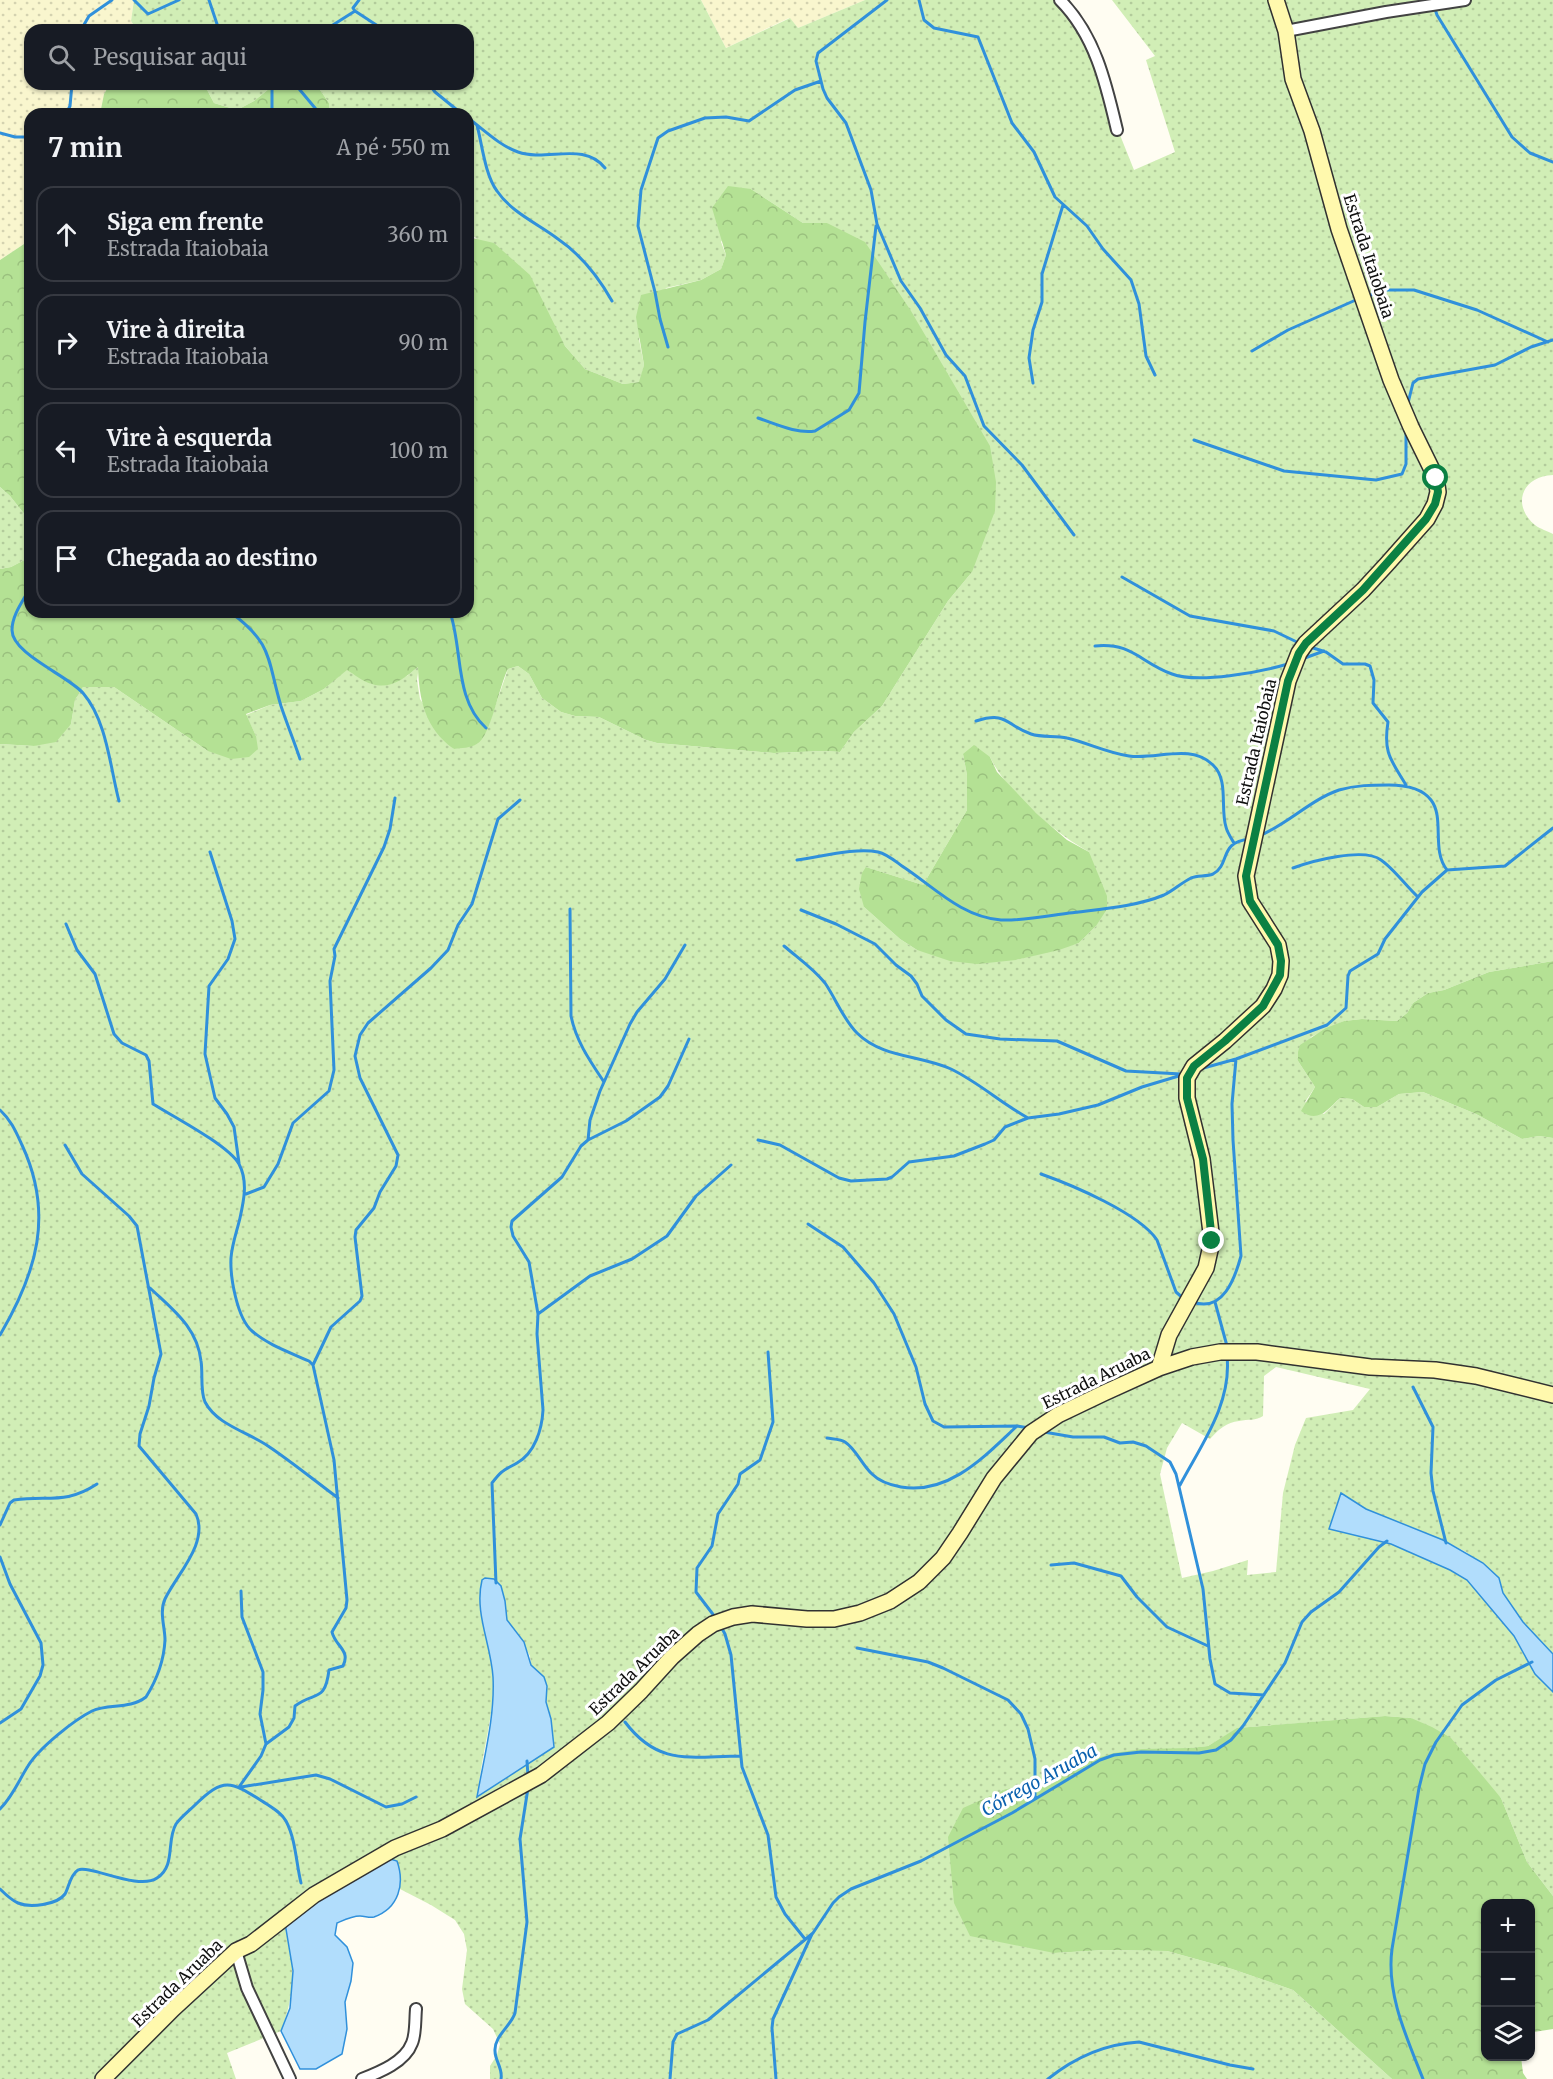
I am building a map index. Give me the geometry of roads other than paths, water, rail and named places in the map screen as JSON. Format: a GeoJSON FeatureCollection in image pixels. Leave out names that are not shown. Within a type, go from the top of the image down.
{"type":"FeatureCollection","features":[{"type":"Feature","properties":{"kind":"street"},"geometry":{"type":"LineString","coordinates":[[1060,0],[1068,8],[1086,36],[1104,73],[1117,130]]}},
{"type":"Feature","properties":{"kind":"street","name":"Estrada Itaiobaia"},"geometry":{"type":"LineString","coordinates":[[1159,1368],[1169,1335],[1203,1275],[1212,1241],[1203,1159],[1187,1098],[1187,1078],[1194,1066],[1263,1006],[1280,975],[1281,961],[1278,945],[1250,901],[1246,876],[1288,681],[1299,653],[1306,643],[1363,590],[1387,564],[1426,519],[1435,504],[1438,492],[1436,478],[1411,428],[1391,380],[1339,229],[1312,131],[1293,79],[1286,31],[1276,0]]}},
{"type":"Feature","properties":{"kind":"street"},"geometry":{"type":"LineString","coordinates":[[1286,31],[1465,0]]}},
{"type":"Feature","properties":{"kind":"street","name":"Estrada Aruaba"},"geometry":{"type":"LineString","coordinates":[[103,2079],[173,2009],[236,1951],[251,1944],[314,1895],[385,1854],[442,1829],[541,1775],[608,1723],[642,1691],[672,1657],[713,1624],[733,1617],[752,1614],[834,1619],[860,1613],[891,1601],[919,1582],[943,1558],[994,1478],[1031,1433],[1058,1415],[1159,1368],[1192,1357],[1220,1352],[1257,1352],[1370,1367],[1434,1370],[1476,1376],[1553,1395]]}},
{"type":"Feature","properties":{"kind":"street"},"geometry":{"type":"LineString","coordinates":[[236,1951],[247,1988],[290,2079]]}},
{"type":"Feature","properties":{"kind":"street"},"geometry":{"type":"LineString","coordinates":[[362,2079],[387,2068],[404,2056],[413,2042],[416,2009]]}},
{"type":"Feature","properties":{"kind":"water"},"geometry":{"type":"Polygon","coordinates":[[[1341,1493],[1366,1509],[1443,1540],[1483,1563],[1499,1578],[1503,1593],[1523,1622],[1553,1654],[1553,1692],[1535,1674],[1514,1636],[1467,1580],[1391,1544],[1329,1529],[1341,1493]]]}},
{"type":"Feature","properties":{"kind":"water"},"geometry":{"type":"Polygon","coordinates":[[[494,1579],[501,1586],[507,1620],[524,1642],[531,1665],[544,1677],[554,1747],[477,1797],[488,1737],[493,1692],[492,1665],[480,1604],[482,1580],[494,1579]]]}},
{"type":"Feature","properties":{"kind":"water"},"geometry":{"type":"Polygon","coordinates":[[[387,1858],[397,1861],[400,1878],[398,1894],[389,1908],[374,1917],[357,1916],[337,1923],[335,1935],[347,1947],[353,1963],[345,2002],[347,2029],[342,2054],[316,2069],[300,2069],[281,2031],[290,2008],[293,1971],[285,1923],[298,1909],[387,1858]]]}},
{"type":"Feature","properties":{"kind":"waterway"},"geometry":{"type":"LineString","coordinates":[[84,24],[89,16],[112,0]]}},
{"type":"Feature","properties":{"kind":"waterway"},"geometry":{"type":"LineString","coordinates":[[134,0],[148,14],[179,0]]}},
{"type":"Feature","properties":{"kind":"waterway"},"geometry":{"type":"LineString","coordinates":[[209,0],[217,24]]}},
{"type":"Feature","properties":{"kind":"waterway"},"geometry":{"type":"LineString","coordinates":[[334,24],[355,11],[353,8],[359,0]]}},
{"type":"Feature","properties":{"kind":"waterway"},"geometry":{"type":"LineString","coordinates":[[887,0],[818,53],[816,61],[823,89],[846,123],[871,190],[877,224],[901,281],[920,308],[946,355],[965,376],[984,426],[1022,465],[1074,535]]}},
{"type":"Feature","properties":{"kind":"waterway"},"geometry":{"type":"LineString","coordinates":[[919,0],[924,20],[934,28],[978,37],[1012,123],[1034,152],[1055,197],[1087,226],[1103,249],[1131,280],[1139,304],[1146,356],[1155,375]]}},
{"type":"Feature","properties":{"kind":"waterway"},"geometry":{"type":"LineString","coordinates":[[1435,9],[1512,137],[1530,153],[1553,162]]}},
{"type":"Feature","properties":{"kind":"waterway"},"geometry":{"type":"LineString","coordinates":[[355,11],[375,24]]}},
{"type":"Feature","properties":{"kind":"waterway"},"geometry":{"type":"LineString","coordinates":[[668,347],[638,226],[641,190],[658,138],[668,131],[705,118],[726,117],[749,121],[795,90],[821,81]]}},
{"type":"Feature","properties":{"kind":"waterway"},"geometry":{"type":"LineString","coordinates":[[69,108],[71,90]]}},
{"type":"Feature","properties":{"kind":"waterway"},"geometry":{"type":"LineString","coordinates":[[272,90],[272,108]]}},
{"type":"Feature","properties":{"kind":"waterway"},"geometry":{"type":"LineString","coordinates":[[300,90],[315,108]]}},
{"type":"Feature","properties":{"kind":"waterway"},"geometry":{"type":"LineString","coordinates":[[434,90],[455,108]]}},
{"type":"Feature","properties":{"kind":"waterway"},"geometry":{"type":"LineString","coordinates":[[474,123],[498,142],[518,152],[587,156],[605,168]]}},
{"type":"Feature","properties":{"kind":"waterway"},"geometry":{"type":"LineString","coordinates":[[477,125],[487,168],[493,184],[503,199],[517,212],[574,252],[595,275],[612,301]]}},
{"type":"Feature","properties":{"kind":"waterway"},"geometry":{"type":"LineString","coordinates":[[0,133],[24,137]]}},
{"type":"Feature","properties":{"kind":"waterway"},"geometry":{"type":"LineString","coordinates":[[1033,383],[1029,358],[1033,330],[1042,302],[1042,274],[1063,205]]}},
{"type":"Feature","properties":{"kind":"waterway"},"geometry":{"type":"LineString","coordinates":[[758,418],[779,426],[808,432],[815,431],[849,410],[859,393],[876,226]]}},
{"type":"Feature","properties":{"kind":"waterway"},"geometry":{"type":"LineString","coordinates":[[1368,296],[1384,290],[1414,290],[1477,310],[1548,342]]}},
{"type":"Feature","properties":{"kind":"waterway"},"geometry":{"type":"LineString","coordinates":[[1252,351],[1288,330],[1358,299]]}},
{"type":"Feature","properties":{"kind":"waterway"},"geometry":{"type":"LineString","coordinates":[[1408,403],[1413,383],[1418,379],[1495,365],[1531,347],[1553,340]]}},
{"type":"Feature","properties":{"kind":"waterway"},"geometry":{"type":"LineString","coordinates":[[1194,440],[1284,471],[1376,480],[1402,474],[1406,464],[1406,431]]}},
{"type":"Feature","properties":{"kind":"waterway"},"geometry":{"type":"LineString","coordinates":[[1122,577],[1190,616],[1274,631],[1301,644]]}},
{"type":"Feature","properties":{"kind":"waterway"},"geometry":{"type":"LineString","coordinates":[[24,598],[14,619],[12,630],[14,639],[30,656],[75,686],[91,704],[103,731],[119,801]]}},
{"type":"Feature","properties":{"kind":"waterway"},"geometry":{"type":"LineString","coordinates":[[238,618],[255,634],[267,654],[281,706],[300,759]]}},
{"type":"Feature","properties":{"kind":"waterway"},"geometry":{"type":"LineString","coordinates":[[452,618],[464,689],[476,716],[486,728]]}},
{"type":"Feature","properties":{"kind":"waterway"},"geometry":{"type":"LineString","coordinates":[[1095,646],[1118,647],[1127,650],[1161,669],[1184,677],[1230,676],[1288,664]]}},
{"type":"Feature","properties":{"kind":"waterway"},"geometry":{"type":"LineString","coordinates":[[1310,647],[1326,652],[1343,664],[1370,666],[1374,680],[1373,703],[1388,722],[1388,749],[1392,762],[1406,785]]}},
{"type":"Feature","properties":{"kind":"waterway"},"geometry":{"type":"LineString","coordinates":[[1302,659],[1324,651]]}},
{"type":"Feature","properties":{"kind":"waterway"},"geometry":{"type":"LineString","coordinates":[[976,721],[1001,718],[1031,734],[1067,738],[1129,756],[1184,754],[1204,758],[1213,765],[1221,778],[1224,819],[1227,831],[1234,843]]}},
{"type":"Feature","properties":{"kind":"waterway"},"geometry":{"type":"LineString","coordinates":[[1259,836],[1328,794],[1339,790],[1370,785],[1406,786],[1422,792],[1435,807],[1440,853],[1447,870]]}},
{"type":"Feature","properties":{"kind":"waterway"},"geometry":{"type":"LineString","coordinates":[[246,1194],[264,1187],[278,1164],[293,1123],[329,1091],[334,1070],[330,981],[335,956],[334,949],[384,847],[390,829],[395,798]]}},
{"type":"Feature","properties":{"kind":"waterway"},"geometry":{"type":"LineString","coordinates":[[313,1365],[331,1327],[360,1301],[362,1296],[356,1230],[374,1208],[380,1192],[396,1166],[398,1155],[360,1078],[355,1056],[360,1035],[368,1023],[431,968],[448,950],[458,925],[472,904],[498,819],[520,800]]}},
{"type":"Feature","properties":{"kind":"waterway"},"geometry":{"type":"LineString","coordinates":[[1200,1069],[1236,1059],[1327,1025],[1346,1008],[1350,971],[1378,954],[1385,939],[1422,892],[1447,870],[1505,866],[1553,828]]}},
{"type":"Feature","properties":{"kind":"waterway"},"geometry":{"type":"LineString","coordinates":[[797,860],[849,852],[878,852],[891,858],[960,907],[987,918],[1018,920],[1117,907],[1153,899],[1191,878],[1213,874],[1222,865],[1233,844],[1250,839]]}},
{"type":"Feature","properties":{"kind":"waterway"},"geometry":{"type":"LineString","coordinates":[[210,852],[232,921],[235,939],[228,959],[209,986],[205,1054],[215,1098],[234,1127],[239,1163]]}},
{"type":"Feature","properties":{"kind":"waterway"},"geometry":{"type":"LineString","coordinates":[[1293,868],[1338,856],[1373,856],[1386,863],[1418,897]]}},
{"type":"Feature","properties":{"kind":"waterway"},"geometry":{"type":"LineString","coordinates":[[570,909],[571,1016],[580,1042],[604,1082]]}},
{"type":"Feature","properties":{"kind":"waterway"},"geometry":{"type":"LineString","coordinates":[[801,910],[836,924],[875,944],[911,976],[922,996],[946,1020],[966,1034],[1000,1039],[1057,1041],[1126,1071],[1181,1074]]}},
{"type":"Feature","properties":{"kind":"waterway"},"geometry":{"type":"LineString","coordinates":[[66,924],[77,950],[95,974],[114,1034],[122,1043],[146,1055],[149,1061],[153,1104],[224,1148],[239,1164],[244,1177],[244,1197],[231,1258],[233,1286],[238,1307],[247,1325],[258,1336],[313,1365],[334,1460],[347,1600],[346,1608],[332,1632],[344,1652],[345,1661],[343,1666],[329,1670],[322,1692],[295,1706],[294,1718],[289,1727],[266,1744],[261,1756],[239,1787]]}},
{"type":"Feature","properties":{"kind":"waterway"},"geometry":{"type":"LineString","coordinates":[[588,1140],[590,1120],[600,1091],[630,1024],[637,1012],[665,979],[685,945]]}},
{"type":"Feature","properties":{"kind":"waterway"},"geometry":{"type":"LineString","coordinates":[[784,946],[825,983],[848,1022],[867,1041],[890,1052],[951,1069],[1028,1118]]}},
{"type":"Feature","properties":{"kind":"waterway"},"geometry":{"type":"LineString","coordinates":[[496,1583],[492,1483],[501,1473],[529,1453],[539,1432],[543,1410],[537,1334],[538,1314],[529,1262],[513,1236],[512,1221],[562,1177],[581,1146],[588,1140],[626,1121],[660,1097],[668,1086],[689,1039]]}},
{"type":"Feature","properties":{"kind":"waterway"},"geometry":{"type":"LineString","coordinates":[[1193,1302],[1212,1303],[1220,1298],[1231,1283],[1241,1256],[1232,1104],[1236,1059]]}},
{"type":"Feature","properties":{"kind":"waterway"},"geometry":{"type":"LineString","coordinates":[[758,1140],[780,1145],[839,1178],[851,1181],[887,1179],[909,1162],[954,1156],[994,1140],[1005,1127],[1028,1118],[1098,1105],[1142,1087],[1182,1075]]}},
{"type":"Feature","properties":{"kind":"waterway"},"geometry":{"type":"LineString","coordinates":[[0,1110],[15,1131],[32,1170],[39,1219],[32,1265],[24,1288],[0,1335]]}},
{"type":"Feature","properties":{"kind":"waterway"},"geometry":{"type":"LineString","coordinates":[[0,1809],[33,1759],[67,1728],[92,1711],[133,1704],[146,1697],[163,1655],[165,1640],[163,1604],[190,1558],[198,1536],[199,1525],[196,1514],[139,1446],[140,1434],[161,1354],[137,1226],[82,1174],[65,1145]]}},
{"type":"Feature","properties":{"kind":"waterway"},"geometry":{"type":"LineString","coordinates":[[538,1314],[590,1276],[632,1259],[667,1236],[696,1196],[731,1165]]}},
{"type":"Feature","properties":{"kind":"waterway"},"geometry":{"type":"LineString","coordinates":[[1041,1174],[1104,1201],[1121,1210],[1148,1230],[1157,1240],[1176,1292],[1184,1299]]}},
{"type":"Feature","properties":{"kind":"waterway"},"geometry":{"type":"LineString","coordinates":[[808,1224],[843,1247],[874,1283],[894,1314],[916,1367],[925,1404],[933,1421],[944,1427],[1017,1426],[1029,1428]]}},
{"type":"Feature","properties":{"kind":"waterway"},"geometry":{"type":"LineString","coordinates":[[150,1288],[183,1320],[195,1338],[201,1361],[203,1398],[210,1410],[217,1417],[277,1452],[338,1498]]}},
{"type":"Feature","properties":{"kind":"waterway"},"geometry":{"type":"LineString","coordinates":[[1215,1302],[1227,1346]]}},
{"type":"Feature","properties":{"kind":"waterway"},"geometry":{"type":"LineString","coordinates":[[715,1617],[696,1592],[697,1568],[712,1546],[718,1514],[738,1484],[740,1474],[760,1460],[773,1422],[768,1352]]}},
{"type":"Feature","properties":{"kind":"waterway"},"geometry":{"type":"LineString","coordinates":[[1180,1485],[1220,1407],[1225,1391],[1227,1356]]}},
{"type":"Feature","properties":{"kind":"waterway"},"geometry":{"type":"LineString","coordinates":[[1413,1387],[1433,1427],[1431,1473],[1433,1491],[1446,1543]]}},
{"type":"Feature","properties":{"kind":"waterway"},"geometry":{"type":"LineString","coordinates":[[827,1438],[841,1440],[849,1445],[868,1470],[882,1481],[901,1487],[918,1488],[935,1485],[965,1471],[1016,1427]]}},
{"type":"Feature","properties":{"kind":"waterway"},"geometry":{"type":"LineString","coordinates":[[1044,1432],[1073,1437],[1104,1437],[1120,1443],[1133,1442],[1146,1446],[1170,1462],[1176,1474],[1203,1589],[1210,1659],[1215,1684],[1230,1693],[1264,1695]]}},
{"type":"Feature","properties":{"kind":"waterway"},"geometry":{"type":"LineString","coordinates":[[0,1525],[10,1503],[14,1500],[66,1497],[86,1491],[97,1484]]}},
{"type":"Feature","properties":{"kind":"waterway","name":"Córrego Aruaba"},"geometry":{"type":"LineString","coordinates":[[670,2079],[673,2042],[677,2034],[708,2020],[813,1933],[833,1903],[851,1889],[921,1861],[1012,1813],[1100,1760],[1114,1755],[1141,1752],[1199,1753],[1216,1750],[1231,1740],[1285,1663],[1302,1622],[1311,1612],[1339,1592],[1387,1541]]}},
{"type":"Feature","properties":{"kind":"waterway"},"geometry":{"type":"LineString","coordinates":[[0,1557],[10,1584],[41,1643],[43,1665],[40,1676],[21,1709],[0,1723]]}},
{"type":"Feature","properties":{"kind":"waterway"},"geometry":{"type":"LineString","coordinates":[[1051,1565],[1074,1563],[1121,1576],[1137,1597],[1167,1627],[1208,1646]]}},
{"type":"Feature","properties":{"kind":"waterway"},"geometry":{"type":"LineString","coordinates":[[241,1591],[242,1617],[263,1672],[260,1714],[266,1744]]}},
{"type":"Feature","properties":{"kind":"waterway"},"geometry":{"type":"LineString","coordinates":[[720,1625],[731,1655],[742,1767],[768,1835],[776,1897],[785,1914],[805,1939]]}},
{"type":"Feature","properties":{"kind":"waterway"},"geometry":{"type":"LineString","coordinates":[[857,1648],[928,1662],[1008,1700],[1021,1714],[1028,1729],[1035,1759],[1035,1798]]}},
{"type":"Feature","properties":{"kind":"waterway"},"geometry":{"type":"LineString","coordinates":[[1423,2079],[1399,2016],[1391,1966],[1419,1788],[1425,1764],[1436,1742],[1462,1705],[1496,1680],[1532,1662]]}},
{"type":"Feature","properties":{"kind":"waterway"},"geometry":{"type":"LineString","coordinates":[[625,1722],[650,1746],[663,1753],[691,1757],[741,1756]]}},
{"type":"Feature","properties":{"kind":"waterway"},"geometry":{"type":"LineString","coordinates":[[527,1761],[528,1776]]}},
{"type":"Feature","properties":{"kind":"waterway"},"geometry":{"type":"LineString","coordinates":[[241,1787],[316,1775],[330,1779],[386,1807],[402,1804],[416,1797]]}},
{"type":"Feature","properties":{"kind":"waterway"},"geometry":{"type":"LineString","coordinates":[[0,1889],[18,1903],[36,1905],[50,1903],[61,1898],[78,1870],[84,1869],[127,1880],[149,1881],[157,1878],[167,1867],[171,1838],[176,1824],[205,1796],[227,1785],[251,1794],[284,1818],[292,1836],[301,1883]]}},
{"type":"Feature","properties":{"kind":"waterway"},"geometry":{"type":"LineString","coordinates":[[501,2079],[495,2046],[515,2013],[527,1922],[520,1839],[528,1788]]}},
{"type":"Feature","properties":{"kind":"waterway"},"geometry":{"type":"LineString","coordinates":[[776,2079],[773,2019],[812,1934]]}},
{"type":"Feature","properties":{"kind":"waterway"},"geometry":{"type":"LineString","coordinates":[[1048,2079],[1091,2053],[1139,2042],[1253,2069]]}}]}
